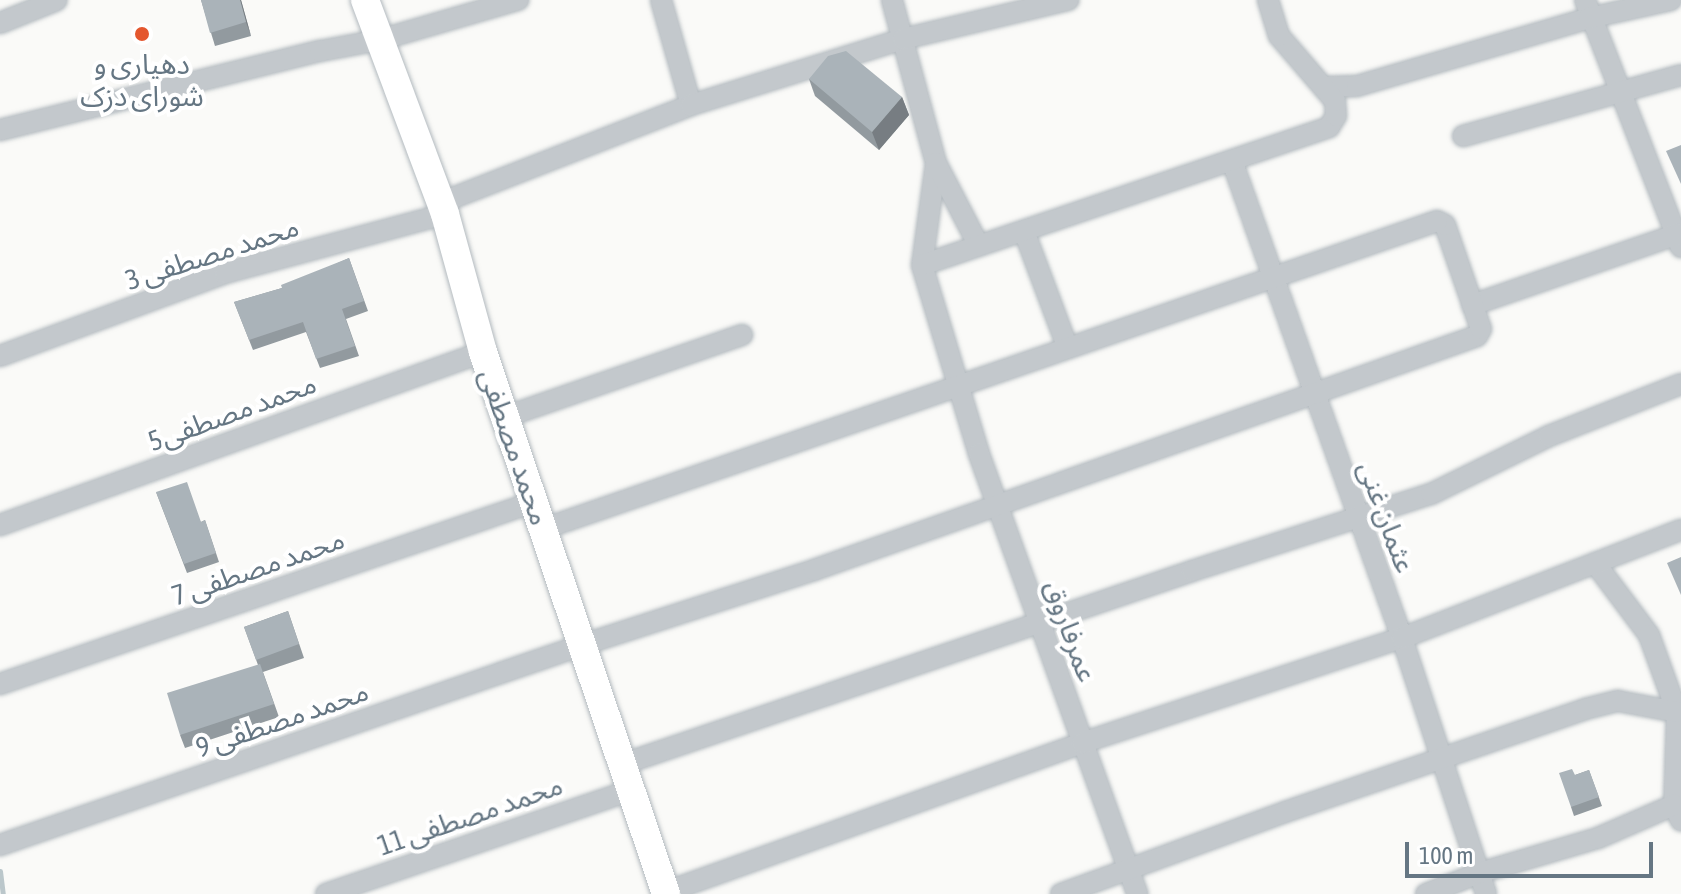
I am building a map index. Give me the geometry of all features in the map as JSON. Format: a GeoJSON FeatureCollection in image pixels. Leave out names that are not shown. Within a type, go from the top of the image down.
{"type":"FeatureCollection","features":[{"type":"Feature","properties":{"kind":"street"},"geometry":{"type":"LineString","coordinates":[[0,23],[57,0]]}},
{"type":"Feature","properties":{"kind":"street","name":"محمد مصطفی"},"geometry":{"type":"LineString","coordinates":[[365,0],[442,208],[483,352],[666,893]]}},
{"type":"Feature","properties":{"kind":"street"},"geometry":{"type":"LineString","coordinates":[[0,130],[320,51],[379,40],[518,0]]}},
{"type":"Feature","properties":{"kind":"street"},"geometry":{"type":"LineString","coordinates":[[661,0],[691,105]]}},
{"type":"Feature","properties":{"kind":"street"},"geometry":{"type":"LineString","coordinates":[[892,0],[936,163],[979,246]]}},
{"type":"Feature","properties":{"kind":"street","name":"محمد مصطفی 3"},"geometry":{"type":"LineString","coordinates":[[0,356],[225,273],[442,208],[691,105],[903,39],[1068,0]]}},
{"type":"Feature","properties":{"kind":"street"},"geometry":{"type":"LineString","coordinates":[[922,265],[1329,127],[1336,116],[1335,101],[1279,36],[1268,0]]}},
{"type":"Feature","properties":{"kind":"street"},"geometry":{"type":"LineString","coordinates":[[1326,87],[1357,86],[1587,9],[1671,0]]}},
{"type":"Feature","properties":{"kind":"street"},"geometry":{"type":"LineString","coordinates":[[543,529],[1273,275],[1442,221],[1472,305],[1679,238],[1587,9]]}},
{"type":"Feature","properties":{"kind":"street"},"geometry":{"type":"LineString","coordinates":[[1463,136],[1681,75]]}},
{"type":"Feature","properties":{"kind":"street","name":"عثمان غنی"},"geometry":{"type":"LineString","coordinates":[[1232,161],[1312,394],[1402,638],[1486,894]]}},
{"type":"Feature","properties":{"kind":"street"},"geometry":{"type":"LineString","coordinates":[[936,163],[922,265],[957,385]]}},
{"type":"Feature","properties":{"kind":"street"},"geometry":{"type":"LineString","coordinates":[[1024,231],[1067,346]]}},
{"type":"Feature","properties":{"kind":"street","name":"محمد مصطفی 9"},"geometry":{"type":"LineString","coordinates":[[0,845],[582,645],[814,570],[1481,334],[1472,305]]}},
{"type":"Feature","properties":{"kind":"street"},"geometry":{"type":"LineString","coordinates":[[505,417],[742,335]]}},
{"type":"Feature","properties":{"kind":"street","name":"محمد مصطفی5"},"geometry":{"type":"LineString","coordinates":[[0,525],[483,352]]}},
{"type":"Feature","properties":{"kind":"street","name":"محمد مصطفی 11"},"geometry":{"type":"LineString","coordinates":[[326,894],[838,692],[1192,571],[1431,494],[1549,436],[1681,384]]}},
{"type":"Feature","properties":{"kind":"street","name":"عمرفاروق"},"geometry":{"type":"LineString","coordinates":[[957,385],[1137,894]]}},
{"type":"Feature","properties":{"kind":"street","name":"محمد مصطفی 7"},"geometry":{"type":"LineString","coordinates":[[0,684],[534,502]]}},
{"type":"Feature","properties":{"kind":"street"},"geometry":{"type":"LineString","coordinates":[[666,893],[1082,743],[1402,638],[1681,530]]}},
{"type":"Feature","properties":{"kind":"street"},"geometry":{"type":"LineString","coordinates":[[1426,894],[1479,873],[1678,813],[1679,711],[1649,635],[1595,563]]}},
{"type":"Feature","properties":{"kind":"street"},"geometry":{"type":"LineString","coordinates":[[1061,894],[1129,872],[1285,812],[1585,709],[1618,701],[1679,711]]}},
{"type":"Feature","properties":{"kind":"building"},"geometry":{"type":"Polygon","coordinates":[[[201,0],[240,0],[246,22],[210,33],[201,0]]]}},
{"type":"Feature","properties":{"kind":"building"},"geometry":{"type":"Polygon","coordinates":[[[846,51],[902,97],[872,132],[809,79],[828,56],[846,51]]]}},
{"type":"Feature","properties":{"kind":"building"},"geometry":{"type":"Polygon","coordinates":[[[1681,145],[1681,184],[1666,151],[1681,145]]]}},
{"type":"Feature","properties":{"kind":"building"},"geometry":{"type":"Polygon","coordinates":[[[349,258],[364,301],[342,309],[355,346],[316,359],[303,322],[249,340],[234,302],[282,288],[281,285],[349,258]]]}},
{"type":"Feature","properties":{"kind":"building"},"geometry":{"type":"Polygon","coordinates":[[[187,482],[216,553],[184,564],[156,492],[187,482]]]}},
{"type":"Feature","properties":{"kind":"building"},"geometry":{"type":"Polygon","coordinates":[[[1681,557],[1681,595],[1667,563],[1681,557]]]}},
{"type":"Feature","properties":{"kind":"building"},"geometry":{"type":"Polygon","coordinates":[[[288,611],[299,644],[256,660],[244,627],[288,611]]]}},
{"type":"Feature","properties":{"kind":"building"},"geometry":{"type":"Polygon","coordinates":[[[260,664],[274,704],[180,735],[167,693],[260,664]]]}},
{"type":"Feature","properties":{"kind":"building"},"geometry":{"type":"Polygon","coordinates":[[[1572,769],[1575,775],[1589,770],[1599,797],[1571,807],[1559,773],[1572,769]]]}},
{"type":"Feature","properties":{"kind":"waterway"},"geometry":{"type":"LineString","coordinates":[[0,871],[3,894]]}},
{"type":"Feature","properties":{"kind":"place","name":"دهیاری و شورای دزک"},"geometry":{"type":"Point","coordinates":[142,34]}}]}
